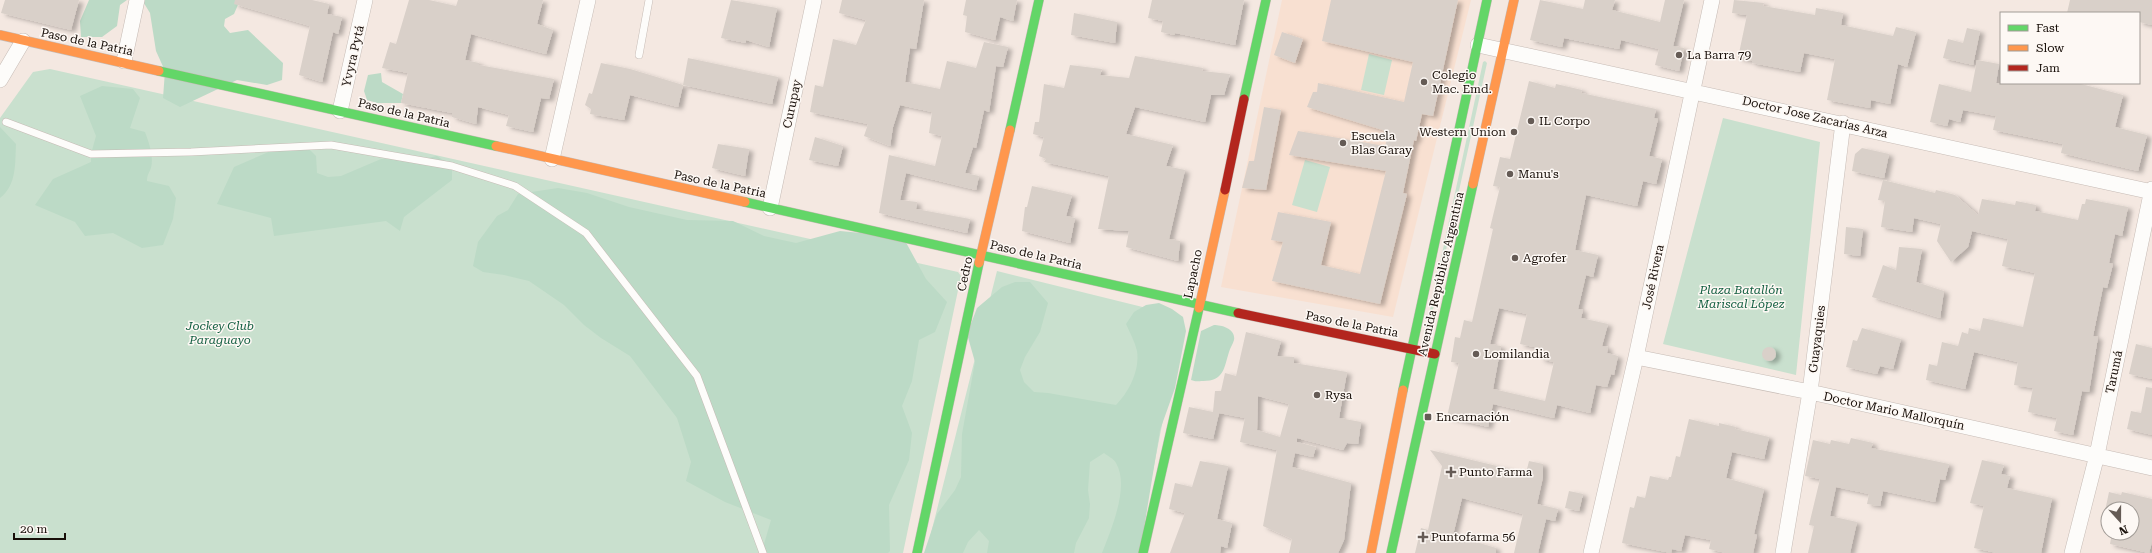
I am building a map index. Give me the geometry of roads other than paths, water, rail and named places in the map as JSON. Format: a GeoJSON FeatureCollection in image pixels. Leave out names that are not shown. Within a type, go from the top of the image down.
{"type":"FeatureCollection","features":[{"type":"Feature","properties":{"kind":"main road","name":"Cedro"},"geometry":{"type":"LineString","coordinates":[[917,553],[981,254],[1039,0]]}},
{"type":"Feature","properties":{"kind":"main road","name":"Lapacho"},"geometry":{"type":"LineString","coordinates":[[1143,553],[1187,362],[1198,305],[1266,0]]}},
{"type":"Feature","properties":{"kind":"main road","name":"Avenida República Argentina"},"geometry":{"type":"LineString","coordinates":[[1371,553],[1412,348],[1487,0]]}},
{"type":"Feature","properties":{"kind":"main road","name":"Avenida República Argentina"},"geometry":{"type":"LineString","coordinates":[[1390,553],[1514,0]]}},
{"type":"Feature","properties":{"kind":"main road","name":"Paso de la Patria"},"geometry":{"type":"LineString","coordinates":[[0,34],[23,41],[124,61],[552,159],[981,254],[1198,305],[1412,348],[1435,354]]}},
{"type":"Feature","properties":{"kind":"street"},"geometry":{"type":"LineString","coordinates":[[124,61],[137,0]]}},
{"type":"Feature","properties":{"kind":"street","name":"Yvyra Pytá"},"geometry":{"type":"LineString","coordinates":[[340,111],[365,0]]}},
{"type":"Feature","properties":{"kind":"street"},"geometry":{"type":"LineString","coordinates":[[552,159],[588,0]]}},
{"type":"Feature","properties":{"kind":"street","name":"Curupay"},"geometry":{"type":"LineString","coordinates":[[770,208],[814,0]]}},
{"type":"Feature","properties":{"kind":"street","name":"José Rivera"},"geometry":{"type":"LineString","coordinates":[[1591,553],[1636,357],[1691,90],[1712,0]]}},
{"type":"Feature","properties":{"kind":"street"},"geometry":{"type":"LineString","coordinates":[[0,80],[23,41]]}},
{"type":"Feature","properties":{"kind":"street","name":"Doctor Jose Zacarías Arza"},"geometry":{"type":"LineString","coordinates":[[1478,45],[2152,191]]}},
{"type":"Feature","properties":{"kind":"street","name":"Guayaquies"},"geometry":{"type":"LineString","coordinates":[[1783,553],[1810,392],[1843,123]]}},
{"type":"Feature","properties":{"kind":"street","name":"Tarumá"},"geometry":{"type":"LineString","coordinates":[[2072,553],[2097,455],[2152,191]]}},
{"type":"Feature","properties":{"kind":"street","name":"Doctor Mario Mallorquín"},"geometry":{"type":"LineString","coordinates":[[1636,357],[1810,392],[2152,468]]}},
{"type":"Feature","properties":{"kind":"lane"},"geometry":{"type":"LineString","coordinates":[[639,56],[649,0]]}},
{"type":"Feature","properties":{"kind":"lane"},"geometry":{"type":"LineString","coordinates":[[6,122],[91,154],[191,152],[331,145],[452,166],[507,182],[515,186],[586,233],[697,376],[763,553]]}},
{"type":"Feature","properties":{"kind":"place","name":"La Barra 79"},"geometry":{"type":"Point","coordinates":[1679,55]}},
{"type":"Feature","properties":{"kind":"place","name":"Colegio Mac. Emd."},"geometry":{"type":"Point","coordinates":[1424,82]}},
{"type":"Feature","properties":{"kind":"place","name":"IL Corpo"},"geometry":{"type":"Point","coordinates":[1531,121]}},
{"type":"Feature","properties":{"kind":"place","name":"Western Union"},"geometry":{"type":"Point","coordinates":[1514,132]}},
{"type":"Feature","properties":{"kind":"place","name":"Escuela Blas Garay"},"geometry":{"type":"Point","coordinates":[1343,143]}},
{"type":"Feature","properties":{"kind":"place","name":"Manu's"},"geometry":{"type":"Point","coordinates":[1510,174]}},
{"type":"Feature","properties":{"kind":"place","name":"Agrofer"},"geometry":{"type":"Point","coordinates":[1515,258]}},
{"type":"Feature","properties":{"kind":"place","name":"Lomilandia"},"geometry":{"type":"Point","coordinates":[1476,354]}},
{"type":"Feature","properties":{"kind":"place","name":"Rysa"},"geometry":{"type":"Point","coordinates":[1317,395]}},
{"type":"Feature","properties":{"kind":"place","name":"Encarnación"},"geometry":{"type":"Point","coordinates":[1428,417]}},
{"type":"Feature","properties":{"kind":"place","name":"Punto Farma"},"geometry":{"type":"Point","coordinates":[1451,472]}},
{"type":"Feature","properties":{"kind":"place","name":"Puntofarma 56"},"geometry":{"type":"Point","coordinates":[1423,537]}},
{"type":"Feature","properties":{"kind":"park label","name":"Plaza Batallón Mariscal López"},"geometry":{"type":"Point","coordinates":[1741,297]}},
{"type":"Feature","properties":{"kind":"park label","name":"Jockey Club Paraguayo"},"geometry":{"type":"Point","coordinates":[220,333]}}]}
